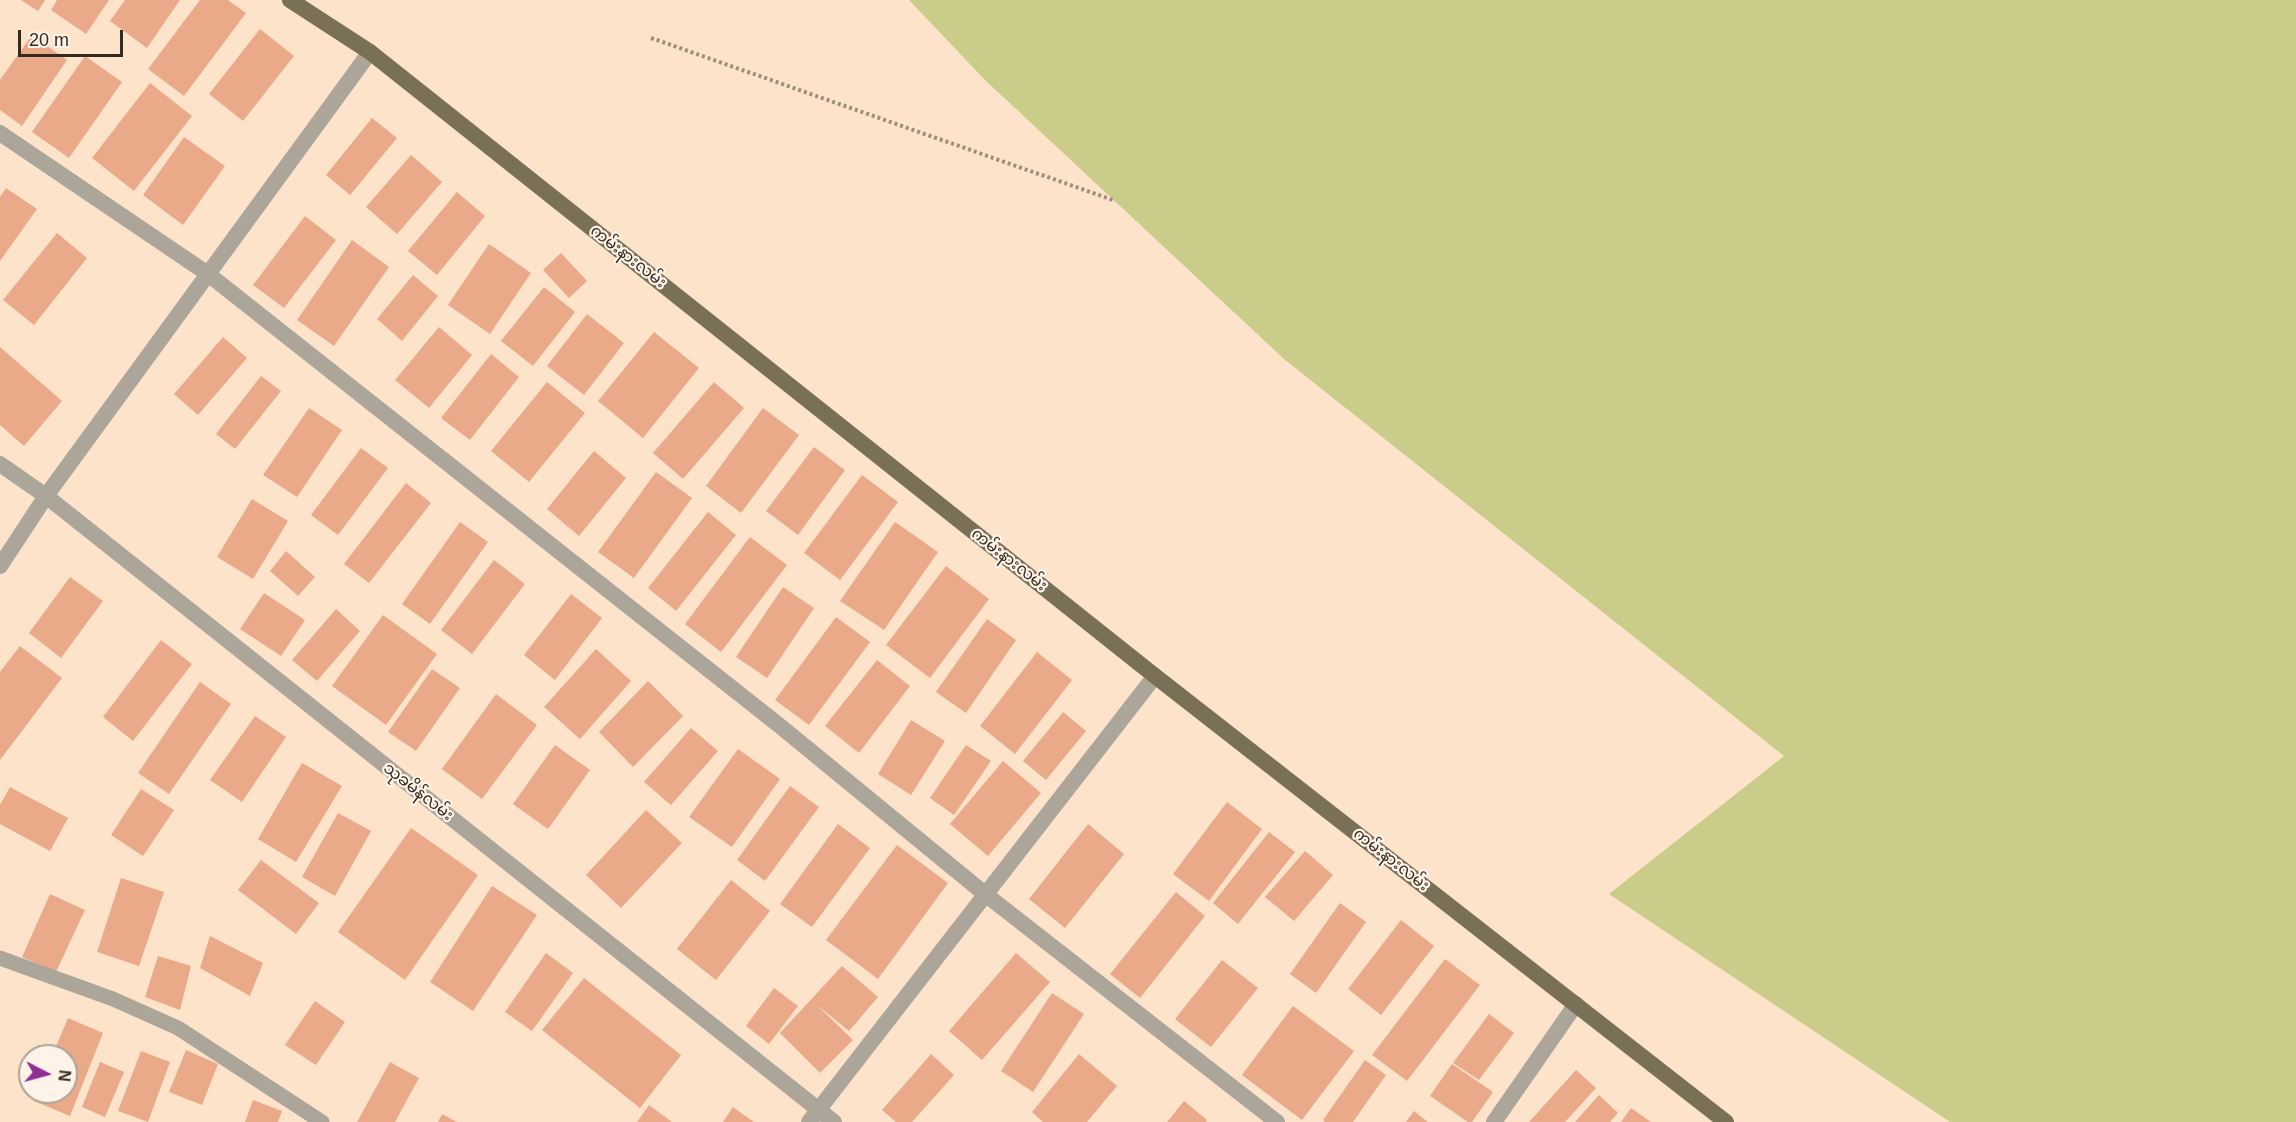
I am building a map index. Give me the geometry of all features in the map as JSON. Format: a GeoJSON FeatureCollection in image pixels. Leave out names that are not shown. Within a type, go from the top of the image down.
{"type":"FeatureCollection","features":[{"type":"Feature","properties":{"kind":"main road","name":"ကမ်းနားလမ်း"},"geometry":{"type":"LineString","coordinates":[[290,0],[370,52],[1155,676],[1726,1122]]}},
{"type":"Feature","properties":{"kind":"street"},"geometry":{"type":"LineString","coordinates":[[0,566],[46,496],[370,52]]}},
{"type":"Feature","properties":{"kind":"street"},"geometry":{"type":"LineString","coordinates":[[0,133],[208,274],[770,718],[986,894],[1277,1122]]}},
{"type":"Feature","properties":{"kind":"street","name":"သုခမိန်လမ်း"},"geometry":{"type":"LineString","coordinates":[[0,464],[46,496],[814,1115],[834,1122]]}},
{"type":"Feature","properties":{"kind":"street"},"geometry":{"type":"LineString","coordinates":[[814,1115],[1155,676]]}},
{"type":"Feature","properties":{"kind":"street"},"geometry":{"type":"LineString","coordinates":[[1494,1122],[1576,1004]]}},
{"type":"Feature","properties":{"kind":"lane"},"geometry":{"type":"LineString","coordinates":[[0,958],[113,999],[178,1028],[322,1122]]}},
{"type":"Feature","properties":{"kind":"path"},"geometry":{"type":"LineString","coordinates":[[651,38],[1113,200]]}},
{"type":"Feature","properties":{"kind":"shaded area"},"geometry":{"type":"Polygon","coordinates":[[[909,0],[2296,0],[2296,1122],[1950,1122],[1609,894],[1784,756],[1284,359],[985,80],[909,0]]]}},
{"type":"Feature","properties":{"kind":"building"},"geometry":{"type":"Polygon","coordinates":[[[21,0],[45,0],[38,11],[21,0]]]}},
{"type":"Feature","properties":{"kind":"building"},"geometry":{"type":"Polygon","coordinates":[[[57,0],[109,0],[86,34],[51,10],[57,0]]]}},
{"type":"Feature","properties":{"kind":"building"},"geometry":{"type":"Polygon","coordinates":[[[125,0],[180,0],[147,48],[110,21],[125,0]]]}},
{"type":"Feature","properties":{"kind":"building"},"geometry":{"type":"Polygon","coordinates":[[[200,0],[228,0],[246,13],[184,96],[148,69],[200,0]]]}},
{"type":"Feature","properties":{"kind":"building"},"geometry":{"type":"Polygon","coordinates":[[[260,29],[294,56],[243,121],[209,94],[260,29]]]}},
{"type":"Feature","properties":{"kind":"building"},"geometry":{"type":"Polygon","coordinates":[[[32,35],[67,60],[22,126],[0,110],[0,80],[32,35]]]}},
{"type":"Feature","properties":{"kind":"building"},"geometry":{"type":"Polygon","coordinates":[[[85,56],[122,82],[69,158],[32,132],[85,56]]]}},
{"type":"Feature","properties":{"kind":"building"},"geometry":{"type":"Polygon","coordinates":[[[150,83],[192,116],[134,191],[92,158],[150,83]]]}},
{"type":"Feature","properties":{"kind":"building"},"geometry":{"type":"Polygon","coordinates":[[[372,118],[397,138],[350,195],[326,175],[372,118]]]}},
{"type":"Feature","properties":{"kind":"building"},"geometry":{"type":"Polygon","coordinates":[[[184,137],[225,166],[183,225],[143,195],[184,137]]]}},
{"type":"Feature","properties":{"kind":"building"},"geometry":{"type":"Polygon","coordinates":[[[411,155],[442,182],[397,234],[366,207],[411,155]]]}},
{"type":"Feature","properties":{"kind":"building"},"geometry":{"type":"Polygon","coordinates":[[[6,188],[37,209],[0,261],[0,197],[6,188]]]}},
{"type":"Feature","properties":{"kind":"building"},"geometry":{"type":"Polygon","coordinates":[[[457,192],[485,216],[437,275],[408,251],[457,192]]]}},
{"type":"Feature","properties":{"kind":"building"},"geometry":{"type":"Polygon","coordinates":[[[305,216],[336,240],[284,308],[253,285],[305,216]]]}},
{"type":"Feature","properties":{"kind":"building"},"geometry":{"type":"Polygon","coordinates":[[[57,233],[87,258],[34,325],[3,300],[57,233]]]}},
{"type":"Feature","properties":{"kind":"building"},"geometry":{"type":"Polygon","coordinates":[[[352,240],[389,267],[334,346],[297,320],[352,240]]]}},
{"type":"Feature","properties":{"kind":"building"},"geometry":{"type":"Polygon","coordinates":[[[489,244],[531,273],[490,334],[448,305],[489,244]]]}},
{"type":"Feature","properties":{"kind":"building"},"geometry":{"type":"Polygon","coordinates":[[[561,253],[587,281],[569,298],[543,270],[561,253]]]}},
{"type":"Feature","properties":{"kind":"building"},"geometry":{"type":"Polygon","coordinates":[[[413,275],[438,296],[402,341],[377,319],[413,275]]]}},
{"type":"Feature","properties":{"kind":"building"},"geometry":{"type":"Polygon","coordinates":[[[544,287],[575,312],[533,366],[501,341],[544,287]]]}},
{"type":"Feature","properties":{"kind":"building"},"geometry":{"type":"Polygon","coordinates":[[[587,314],[624,343],[584,395],[547,366],[587,314]]]}},
{"type":"Feature","properties":{"kind":"building"},"geometry":{"type":"Polygon","coordinates":[[[439,327],[472,355],[429,408],[395,380],[439,327]]]}},
{"type":"Feature","properties":{"kind":"building"},"geometry":{"type":"Polygon","coordinates":[[[654,332],[699,368],[643,438],[598,401],[654,332]]]}},
{"type":"Feature","properties":{"kind":"building"},"geometry":{"type":"Polygon","coordinates":[[[223,337],[247,358],[198,415],[174,394],[223,337]]]}},
{"type":"Feature","properties":{"kind":"building"},"geometry":{"type":"Polygon","coordinates":[[[0,347],[62,401],[24,446],[0,425],[0,347]]]}},
{"type":"Feature","properties":{"kind":"building"},"geometry":{"type":"Polygon","coordinates":[[[491,354],[519,377],[470,440],[441,418],[491,354]]]}},
{"type":"Feature","properties":{"kind":"building"},"geometry":{"type":"Polygon","coordinates":[[[261,376],[281,391],[235,449],[216,434],[261,376]]]}},
{"type":"Feature","properties":{"kind":"building"},"geometry":{"type":"Polygon","coordinates":[[[547,382],[585,413],[529,482],[491,451],[547,382]]]}},
{"type":"Feature","properties":{"kind":"building"},"geometry":{"type":"Polygon","coordinates":[[[714,382],[744,408],[683,479],[653,453],[714,382]]]}},
{"type":"Feature","properties":{"kind":"building"},"geometry":{"type":"Polygon","coordinates":[[[309,408],[342,430],[297,497],[263,475],[309,408]]]}},
{"type":"Feature","properties":{"kind":"building"},"geometry":{"type":"Polygon","coordinates":[[[763,408],[799,435],[741,513],[706,486],[763,408]]]}},
{"type":"Feature","properties":{"kind":"building"},"geometry":{"type":"Polygon","coordinates":[[[814,447],[845,470],[798,535],[766,511],[814,447]]]}},
{"type":"Feature","properties":{"kind":"building"},"geometry":{"type":"Polygon","coordinates":[[[361,448],[388,468],[338,535],[311,515],[361,448]]]}},
{"type":"Feature","properties":{"kind":"building"},"geometry":{"type":"Polygon","coordinates":[[[594,451],[626,478],[579,536],[547,509],[594,451]]]}},
{"type":"Feature","properties":{"kind":"building"},"geometry":{"type":"Polygon","coordinates":[[[656,472],[692,498],[634,578],[598,552],[656,472]]]}},
{"type":"Feature","properties":{"kind":"building"},"geometry":{"type":"Polygon","coordinates":[[[862,475],[898,502],[840,580],[804,553],[862,475]]]}},
{"type":"Feature","properties":{"kind":"building"},"geometry":{"type":"Polygon","coordinates":[[[406,483],[431,503],[369,583],[344,564],[406,483]]]}},
{"type":"Feature","properties":{"kind":"building"},"geometry":{"type":"Polygon","coordinates":[[[252,499],[288,521],[253,579],[217,557],[252,499]]]}},
{"type":"Feature","properties":{"kind":"building"},"geometry":{"type":"Polygon","coordinates":[[[708,512],[736,535],[676,611],[648,588],[708,512]]]}},
{"type":"Feature","properties":{"kind":"building"},"geometry":{"type":"Polygon","coordinates":[[[460,522],[488,542],[430,624],[402,604],[460,522]]]}},
{"type":"Feature","properties":{"kind":"building"},"geometry":{"type":"Polygon","coordinates":[[[895,522],[938,552],[884,630],[840,601],[895,522]]]}},
{"type":"Feature","properties":{"kind":"building"},"geometry":{"type":"Polygon","coordinates":[[[750,537],[787,565],[721,652],[685,624],[750,537]]]}},
{"type":"Feature","properties":{"kind":"building"},"geometry":{"type":"Polygon","coordinates":[[[286,551],[315,577],[298,596],[270,571],[286,551]]]}},
{"type":"Feature","properties":{"kind":"building"},"geometry":{"type":"Polygon","coordinates":[[[494,560],[525,584],[472,654],[441,630],[494,560]]]}},
{"type":"Feature","properties":{"kind":"building"},"geometry":{"type":"Polygon","coordinates":[[[946,566],[989,599],[930,678],[886,645],[946,566]]]}},
{"type":"Feature","properties":{"kind":"building"},"geometry":{"type":"Polygon","coordinates":[[[70,577],[103,601],[61,658],[29,633],[70,577]]]}},
{"type":"Feature","properties":{"kind":"building"},"geometry":{"type":"Polygon","coordinates":[[[783,587],[814,608],[767,678],[736,657],[783,587]]]}},
{"type":"Feature","properties":{"kind":"building"},"geometry":{"type":"Polygon","coordinates":[[[264,593],[305,620],[281,656],[240,629],[264,593]]]}},
{"type":"Feature","properties":{"kind":"building"},"geometry":{"type":"Polygon","coordinates":[[[571,594],[602,618],[555,680],[524,655],[571,594]]]}},
{"type":"Feature","properties":{"kind":"building"},"geometry":{"type":"Polygon","coordinates":[[[336,609],[360,631],[317,681],[292,660],[336,609]]]}},
{"type":"Feature","properties":{"kind":"building"},"geometry":{"type":"Polygon","coordinates":[[[383,615],[437,654],[386,725],[332,686],[383,615]]]}},
{"type":"Feature","properties":{"kind":"building"},"geometry":{"type":"Polygon","coordinates":[[[836,617],[870,642],[809,725],[775,700],[836,617]]]}},
{"type":"Feature","properties":{"kind":"building"},"geometry":{"type":"Polygon","coordinates":[[[987,619],[1016,640],[966,713],[936,692],[987,619]]]}},
{"type":"Feature","properties":{"kind":"building"},"geometry":{"type":"Polygon","coordinates":[[[161,640],[192,664],[133,741],[103,717],[161,640]]]}},
{"type":"Feature","properties":{"kind":"building"},"geometry":{"type":"Polygon","coordinates":[[[20,646],[62,678],[0,760],[0,672],[20,646]]]}},
{"type":"Feature","properties":{"kind":"building"},"geometry":{"type":"Polygon","coordinates":[[[596,649],[631,681],[580,739],[544,707],[596,649]]]}},
{"type":"Feature","properties":{"kind":"building"},"geometry":{"type":"Polygon","coordinates":[[[1037,652],[1072,680],[1015,754],[980,726],[1037,652]]]}},
{"type":"Feature","properties":{"kind":"building"},"geometry":{"type":"Polygon","coordinates":[[[877,660],[910,686],[859,753],[825,726],[877,660]]]}},
{"type":"Feature","properties":{"kind":"building"},"geometry":{"type":"Polygon","coordinates":[[[432,669],[460,688],[416,751],[388,732],[432,669]]]}},
{"type":"Feature","properties":{"kind":"building"},"geometry":{"type":"Polygon","coordinates":[[[648,681],[683,716],[633,767],[599,732],[648,681]]]}},
{"type":"Feature","properties":{"kind":"building"},"geometry":{"type":"Polygon","coordinates":[[[200,682],[231,704],[169,794],[138,773],[200,682]]]}},
{"type":"Feature","properties":{"kind":"building"},"geometry":{"type":"Polygon","coordinates":[[[496,694],[537,725],[482,799],[442,769],[496,694]]]}},
{"type":"Feature","properties":{"kind":"building"},"geometry":{"type":"Polygon","coordinates":[[[1063,712],[1086,731],[1046,780],[1023,761],[1063,712]]]}},
{"type":"Feature","properties":{"kind":"building"},"geometry":{"type":"Polygon","coordinates":[[[255,716],[286,737],[242,802],[210,780],[255,716]]]}},
{"type":"Feature","properties":{"kind":"building"},"geometry":{"type":"Polygon","coordinates":[[[911,720],[945,741],[911,795],[878,774],[911,720]]]}},
{"type":"Feature","properties":{"kind":"building"},"geometry":{"type":"Polygon","coordinates":[[[691,728],[718,751],[671,805],[644,782],[691,728]]]}},
{"type":"Feature","properties":{"kind":"building"},"geometry":{"type":"Polygon","coordinates":[[[555,745],[590,770],[548,829],[513,804],[555,745]]]}},
{"type":"Feature","properties":{"kind":"building"},"geometry":{"type":"Polygon","coordinates":[[[966,745],[991,761],[954,815],[930,798],[966,745]]]}},
{"type":"Feature","properties":{"kind":"building"},"geometry":{"type":"Polygon","coordinates":[[[738,749],[780,779],[732,847],[689,817],[738,749]]]}},
{"type":"Feature","properties":{"kind":"building"},"geometry":{"type":"Polygon","coordinates":[[[1003,761],[1041,793],[988,856],[950,824],[1003,761]]]}},
{"type":"Feature","properties":{"kind":"building"},"geometry":{"type":"Polygon","coordinates":[[[302,763],[342,786],[296,862],[258,839],[302,763]]]}},
{"type":"Feature","properties":{"kind":"building"},"geometry":{"type":"Polygon","coordinates":[[[790,786],[819,807],[765,881],[737,860],[790,786]]]}},
{"type":"Feature","properties":{"kind":"building"},"geometry":{"type":"Polygon","coordinates":[[[10,787],[68,818],[50,851],[0,824],[0,805],[10,787]]]}},
{"type":"Feature","properties":{"kind":"building"},"geometry":{"type":"Polygon","coordinates":[[[141,789],[174,810],[143,856],[111,835],[141,789]]]}},
{"type":"Feature","properties":{"kind":"building"},"geometry":{"type":"Polygon","coordinates":[[[1227,802],[1262,829],[1209,901],[1173,874],[1227,802]]]}},
{"type":"Feature","properties":{"kind":"building"},"geometry":{"type":"Polygon","coordinates":[[[646,810],[682,843],[621,908],[586,875],[646,810]]]}},
{"type":"Feature","properties":{"kind":"building"},"geometry":{"type":"Polygon","coordinates":[[[338,813],[371,831],[335,896],[302,877],[338,813]]]}},
{"type":"Feature","properties":{"kind":"building"},"geometry":{"type":"Polygon","coordinates":[[[838,824],[870,848],[812,927],[780,904],[838,824]]]}},
{"type":"Feature","properties":{"kind":"building"},"geometry":{"type":"Polygon","coordinates":[[[1088,824],[1124,854],[1065,928],[1029,899],[1088,824]]]}},
{"type":"Feature","properties":{"kind":"building"},"geometry":{"type":"Polygon","coordinates":[[[411,828],[478,875],[405,980],[338,932],[411,828]]]}},
{"type":"Feature","properties":{"kind":"building"},"geometry":{"type":"Polygon","coordinates":[[[1269,832],[1295,852],[1238,924],[1213,903],[1269,832]]]}},
{"type":"Feature","properties":{"kind":"building"},"geometry":{"type":"Polygon","coordinates":[[[897,845],[948,883],[878,979],[826,940],[897,845]]]}},
{"type":"Feature","properties":{"kind":"building"},"geometry":{"type":"Polygon","coordinates":[[[1305,851],[1333,875],[1294,921],[1265,897],[1305,851]]]}},
{"type":"Feature","properties":{"kind":"building"},"geometry":{"type":"Polygon","coordinates":[[[261,860],[319,903],[296,934],[238,890],[261,860]]]}},
{"type":"Feature","properties":{"kind":"building"},"geometry":{"type":"Polygon","coordinates":[[[121,878],[164,892],[139,966],[97,952],[121,878]]]}},
{"type":"Feature","properties":{"kind":"building"},"geometry":{"type":"Polygon","coordinates":[[[731,880],[770,911],[716,980],[677,949],[731,880]]]}},
{"type":"Feature","properties":{"kind":"building"},"geometry":{"type":"Polygon","coordinates":[[[492,886],[537,915],[473,1011],[430,982],[492,886]]]}},
{"type":"Feature","properties":{"kind":"building"},"geometry":{"type":"Polygon","coordinates":[[[1176,892],[1205,916],[1140,998],[1110,974],[1176,892]]]}},
{"type":"Feature","properties":{"kind":"building"},"geometry":{"type":"Polygon","coordinates":[[[50,894],[85,910],[56,972],[22,957],[50,894]]]}},
{"type":"Feature","properties":{"kind":"building"},"geometry":{"type":"Polygon","coordinates":[[[1340,903],[1366,922],[1316,993],[1290,974],[1340,903]]]}},
{"type":"Feature","properties":{"kind":"building"},"geometry":{"type":"Polygon","coordinates":[[[1401,920],[1434,946],[1381,1015],[1348,989],[1401,920]]]}},
{"type":"Feature","properties":{"kind":"building"},"geometry":{"type":"Polygon","coordinates":[[[210,936],[263,963],[250,996],[200,968],[210,936]]]}},
{"type":"Feature","properties":{"kind":"building"},"geometry":{"type":"Polygon","coordinates":[[[546,953],[573,973],[532,1031],[505,1012],[546,953]]]}},
{"type":"Feature","properties":{"kind":"building"},"geometry":{"type":"Polygon","coordinates":[[[1016,953],[1050,982],[982,1060],[949,1031],[1016,953]]]}},
{"type":"Feature","properties":{"kind":"building"},"geometry":{"type":"Polygon","coordinates":[[[158,956],[191,966],[180,1010],[145,997],[158,956]]]}},
{"type":"Feature","properties":{"kind":"building"},"geometry":{"type":"Polygon","coordinates":[[[1445,959],[1480,985],[1407,1081],[1372,1055],[1445,959]]]}},
{"type":"Feature","properties":{"kind":"building"},"geometry":{"type":"Polygon","coordinates":[[[1222,960],[1258,988],[1211,1047],[1175,1019],[1222,960]]]}},
{"type":"Feature","properties":{"kind":"building"},"geometry":{"type":"Polygon","coordinates":[[[842,966],[878,997],[849,1031],[817,1005],[853,1040],[820,1073],[780,1033],[842,966]]]}},
{"type":"Feature","properties":{"kind":"building"},"geometry":{"type":"Polygon","coordinates":[[[584,978],[681,1055],[640,1108],[542,1030],[584,978]]]}},
{"type":"Feature","properties":{"kind":"building"},"geometry":{"type":"Polygon","coordinates":[[[774,988],[798,1006],[769,1044],[746,1026],[774,988]]]}},
{"type":"Feature","properties":{"kind":"building"},"geometry":{"type":"Polygon","coordinates":[[[1052,993],[1084,1014],[1033,1092],[1001,1071],[1052,993]]]}},
{"type":"Feature","properties":{"kind":"building"},"geometry":{"type":"Polygon","coordinates":[[[315,1001],[345,1022],[316,1065],[285,1045],[315,1001]]]}},
{"type":"Feature","properties":{"kind":"building"},"geometry":{"type":"Polygon","coordinates":[[[1293,1006],[1354,1051],[1302,1120],[1242,1075],[1293,1006]]]}},
{"type":"Feature","properties":{"kind":"building"},"geometry":{"type":"Polygon","coordinates":[[[1489,1014],[1514,1033],[1479,1080],[1453,1063],[1489,1014]]]}},
{"type":"Feature","properties":{"kind":"building"},"geometry":{"type":"Polygon","coordinates":[[[68,1018],[103,1033],[78,1096],[78,1044],[57,1044],[68,1018]]]}},
{"type":"Feature","properties":{"kind":"building"},"geometry":{"type":"Polygon","coordinates":[[[186,1050],[218,1064],[202,1105],[169,1092],[186,1050]]]}},
{"type":"Feature","properties":{"kind":"building"},"geometry":{"type":"Polygon","coordinates":[[[141,1051],[170,1062],[148,1122],[118,1111],[141,1051]]]}},
{"type":"Feature","properties":{"kind":"building"},"geometry":{"type":"Polygon","coordinates":[[[931,1054],[954,1075],[912,1122],[896,1122],[882,1110],[931,1054]]]}},
{"type":"Feature","properties":{"kind":"building"},"geometry":{"type":"Polygon","coordinates":[[[1079,1054],[1117,1086],[1087,1122],[1043,1122],[1032,1112],[1079,1054]]]}},
{"type":"Feature","properties":{"kind":"building"},"geometry":{"type":"Polygon","coordinates":[[[1365,1060],[1386,1075],[1353,1122],[1325,1122],[1323,1120],[1365,1060]]]}},
{"type":"Feature","properties":{"kind":"building"},"geometry":{"type":"Polygon","coordinates":[[[100,1062],[124,1072],[105,1117],[82,1107],[100,1062]]]}},
{"type":"Feature","properties":{"kind":"building"},"geometry":{"type":"Polygon","coordinates":[[[390,1062],[419,1078],[395,1122],[357,1122],[390,1062]]]}},
{"type":"Feature","properties":{"kind":"building"},"geometry":{"type":"Polygon","coordinates":[[[1452,1064],[1493,1092],[1472,1122],[1468,1122],[1430,1096],[1452,1064]]]}},
{"type":"Feature","properties":{"kind":"building"},"geometry":{"type":"Polygon","coordinates":[[[1576,1070],[1596,1088],[1565,1122],[1529,1122],[1576,1070]]]}},
{"type":"Feature","properties":{"kind":"building"},"geometry":{"type":"Polygon","coordinates":[[[1599,1095],[1618,1113],[1610,1122],[1575,1122],[1599,1095]]]}},
{"type":"Feature","properties":{"kind":"building"},"geometry":{"type":"Polygon","coordinates":[[[253,1100],[282,1111],[278,1122],[245,1122],[253,1100]]]}},
{"type":"Feature","properties":{"kind":"building"},"geometry":{"type":"Polygon","coordinates":[[[1184,1101],[1207,1120],[1206,1122],[1167,1122],[1184,1101]]]}},
{"type":"Feature","properties":{"kind":"building"},"geometry":{"type":"Polygon","coordinates":[[[41,1104],[75,1104],[70,1116],[41,1104]]]}},
{"type":"Feature","properties":{"kind":"building"},"geometry":{"type":"Polygon","coordinates":[[[649,1105],[672,1122],[637,1122],[649,1105]]]}},
{"type":"Feature","properties":{"kind":"building"},"geometry":{"type":"Polygon","coordinates":[[[733,1107],[754,1122],[723,1122],[733,1107]]]}},
{"type":"Feature","properties":{"kind":"building"},"geometry":{"type":"Polygon","coordinates":[[[1631,1108],[1651,1122],[1621,1122],[1631,1108]]]}},
{"type":"Feature","properties":{"kind":"building"},"geometry":{"type":"Polygon","coordinates":[[[1414,1111],[1428,1122],[1406,1122],[1414,1111]]]}},
{"type":"Feature","properties":{"kind":"building"},"geometry":{"type":"Polygon","coordinates":[[[442,1114],[457,1122],[438,1122],[442,1114]]]}}]}
